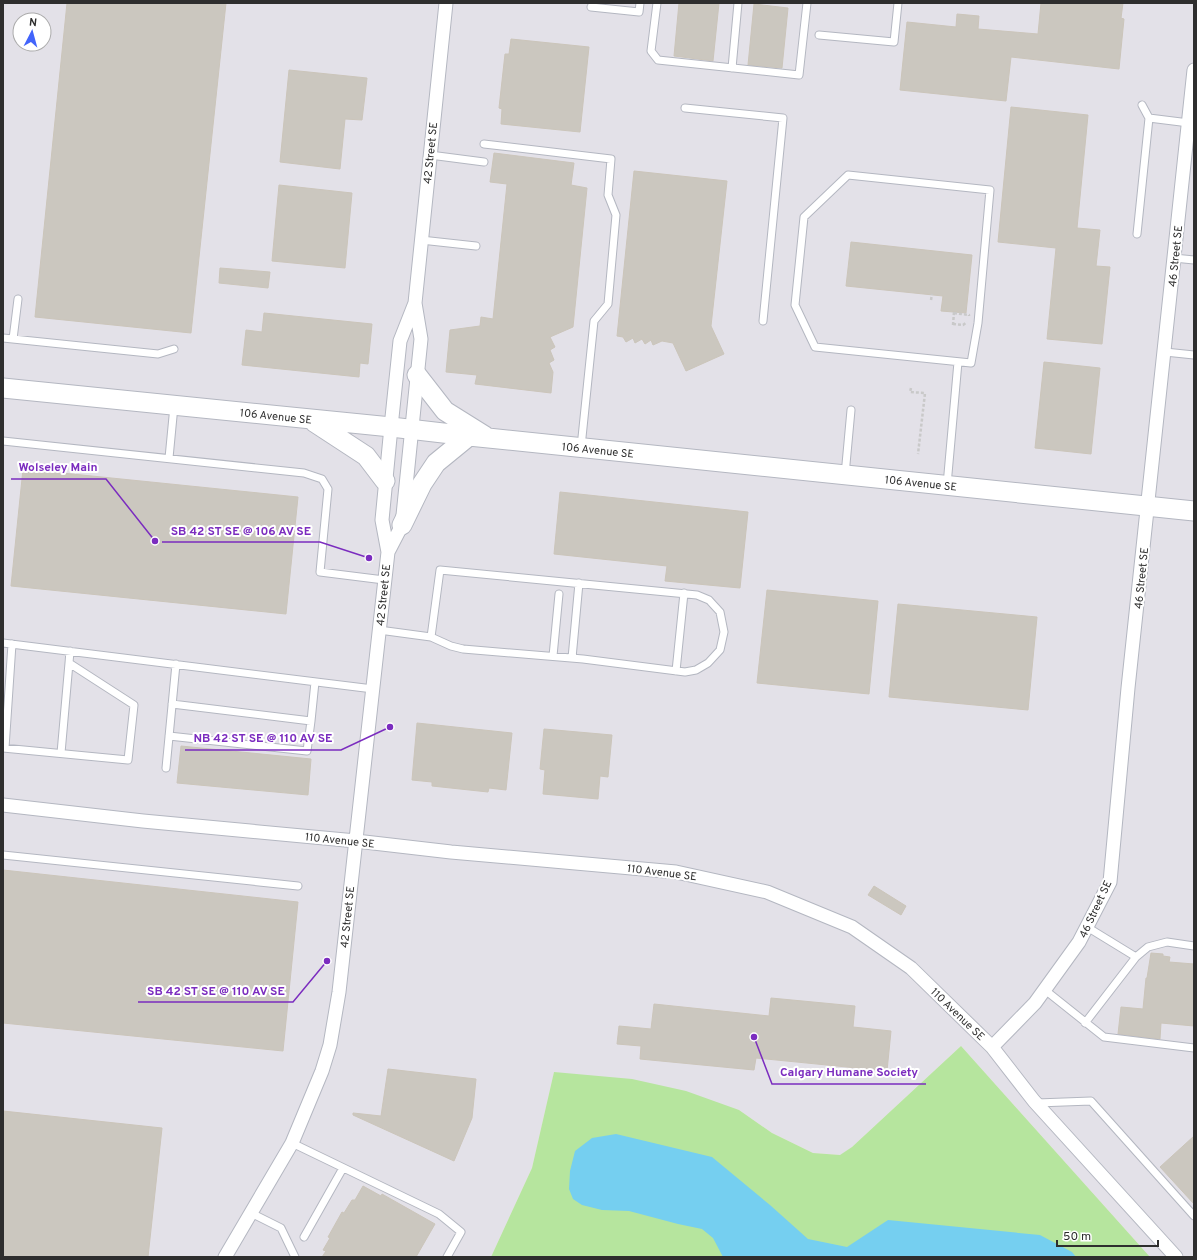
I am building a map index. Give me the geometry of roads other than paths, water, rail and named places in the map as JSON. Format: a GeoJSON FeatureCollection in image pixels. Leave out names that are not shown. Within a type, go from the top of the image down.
{"type":"FeatureCollection","features":[{"type":"Feature","properties":{"kind":"street","name":"42 Street SE"},"geometry":{"type":"LineString","coordinates":[[225,1257],[292,1143],[322,1071],[330,1045],[339,992],[388,552],[382,520],[400,341],[415,303],[446,3]]}},
{"type":"Feature","properties":{"kind":"street","name":"46 Street SE"},"geometry":{"type":"LineString","coordinates":[[992,1047],[1035,1003],[1045,990],[1079,942],[1110,882],[1128,696],[1194,70]]}},
{"type":"Feature","properties":{"kind":"street","name":"42 Street SE"},"geometry":{"type":"LineString","coordinates":[[388,552],[402,525],[421,338],[415,303]]}},
{"type":"Feature","properties":{"kind":"street"},"geometry":{"type":"LineString","coordinates":[[402,525],[422,484],[436,463],[478,437],[445,411],[418,375]]}},
{"type":"Feature","properties":{"kind":"street","name":"106 Avenue SE"},"geometry":{"type":"LineString","coordinates":[[3,388],[1194,511]]}},
{"type":"Feature","properties":{"kind":"street"},"geometry":{"type":"LineString","coordinates":[[311,420],[366,456],[385,481]]}},
{"type":"Feature","properties":{"kind":"street","name":"110 Avenue SE"},"geometry":{"type":"LineString","coordinates":[[3,805],[143,821],[356,841],[450,852],[676,872],[767,892],[852,927],[910,968],[992,1047],[1037,1103],[1176,1257]]}},
{"type":"Feature","properties":{"kind":"lane"},"geometry":{"type":"LineString","coordinates":[[591,7],[639,12],[640,3]]}},
{"type":"Feature","properties":{"kind":"lane"},"geometry":{"type":"LineString","coordinates":[[657,3],[652,51],[658,60],[798,75],[807,3]]}},
{"type":"Feature","properties":{"kind":"lane"},"geometry":{"type":"LineString","coordinates":[[732,68],[738,3]]}},
{"type":"Feature","properties":{"kind":"lane"},"geometry":{"type":"LineString","coordinates":[[819,34],[894,42],[898,3]]}},
{"type":"Feature","properties":{"kind":"lane"},"geometry":{"type":"LineString","coordinates":[[1137,234],[1150,118],[1142,105]]}},
{"type":"Feature","properties":{"kind":"lane"},"geometry":{"type":"LineString","coordinates":[[685,108],[783,118],[763,321]]}},
{"type":"Feature","properties":{"kind":"lane"},"geometry":{"type":"LineString","coordinates":[[1150,118],[1188,123]]}},
{"type":"Feature","properties":{"kind":"lane"},"geometry":{"type":"LineString","coordinates":[[484,144],[611,159],[608,195],[616,215],[608,304],[594,321],[581,448]]}},
{"type":"Feature","properties":{"kind":"lane"},"geometry":{"type":"LineString","coordinates":[[430,155],[484,162]]}},
{"type":"Feature","properties":{"kind":"lane"},"geometry":{"type":"LineString","coordinates":[[848,175],[990,190],[978,323],[971,363],[958,362],[815,347],[795,305],[804,217],[848,175]]}},
{"type":"Feature","properties":{"kind":"lane"},"geometry":{"type":"LineString","coordinates":[[422,240],[476,246]]}},
{"type":"Feature","properties":{"kind":"lane"},"geometry":{"type":"LineString","coordinates":[[1174,258],[1194,260]]}},
{"type":"Feature","properties":{"kind":"lane"},"geometry":{"type":"LineString","coordinates":[[13,339],[18,299]]}},
{"type":"Feature","properties":{"kind":"lane"},"geometry":{"type":"LineString","coordinates":[[3,338],[158,354],[174,349]]}},
{"type":"Feature","properties":{"kind":"lane"},"geometry":{"type":"LineString","coordinates":[[1165,352],[1194,355]]}},
{"type":"Feature","properties":{"kind":"lane"},"geometry":{"type":"LineString","coordinates":[[947,486],[958,362]]}},
{"type":"Feature","properties":{"kind":"lane"},"geometry":{"type":"LineString","coordinates":[[169,458],[174,406]]}},
{"type":"Feature","properties":{"kind":"lane"},"geometry":{"type":"LineString","coordinates":[[845,475],[851,410]]}},
{"type":"Feature","properties":{"kind":"lane"},"geometry":{"type":"LineString","coordinates":[[3,441],[304,473],[322,479],[328,489],[320,572],[384,580]]}},
{"type":"Feature","properties":{"kind":"lane"},"geometry":{"type":"LineString","coordinates":[[379,630],[431,638],[463,649],[553,656],[685,672],[696,670],[708,663],[720,650],[724,632],[720,612],[709,600],[697,595],[440,570],[431,638]]}},
{"type":"Feature","properties":{"kind":"lane"},"geometry":{"type":"LineString","coordinates":[[572,658],[579,583]]}},
{"type":"Feature","properties":{"kind":"lane"},"geometry":{"type":"LineString","coordinates":[[676,671],[684,593]]}},
{"type":"Feature","properties":{"kind":"lane"},"geometry":{"type":"LineString","coordinates":[[553,656],[559,594]]}},
{"type":"Feature","properties":{"kind":"lane"},"geometry":{"type":"LineString","coordinates":[[3,642],[373,689]]}},
{"type":"Feature","properties":{"kind":"lane"},"geometry":{"type":"LineString","coordinates":[[12,644],[4,748],[128,760],[134,705],[69,662]]}},
{"type":"Feature","properties":{"kind":"lane"},"geometry":{"type":"LineString","coordinates":[[61,753],[70,651]]}},
{"type":"Feature","properties":{"kind":"lane"},"geometry":{"type":"LineString","coordinates":[[166,768],[176,664]]}},
{"type":"Feature","properties":{"kind":"lane"},"geometry":{"type":"LineString","coordinates":[[169,736],[307,751],[316,682]]}},
{"type":"Feature","properties":{"kind":"lane"},"geometry":{"type":"LineString","coordinates":[[172,704],[311,721]]}},
{"type":"Feature","properties":{"kind":"lane"},"geometry":{"type":"LineString","coordinates":[[3,855],[298,886]]}},
{"type":"Feature","properties":{"kind":"lane"},"geometry":{"type":"LineString","coordinates":[[1087,927],[1136,957]]}},
{"type":"Feature","properties":{"kind":"lane"},"geometry":{"type":"LineString","coordinates":[[1085,1023],[1136,957],[1148,947],[1167,942],[1194,946]]}},
{"type":"Feature","properties":{"kind":"lane"},"geometry":{"type":"LineString","coordinates":[[1045,990],[1104,1037],[1194,1048]]}},
{"type":"Feature","properties":{"kind":"lane"},"geometry":{"type":"LineString","coordinates":[[1037,1103],[1091,1101],[1194,1216]]}},
{"type":"Feature","properties":{"kind":"lane"},"geometry":{"type":"LineString","coordinates":[[292,1143],[440,1214],[461,1232],[447,1257]]}},
{"type":"Feature","properties":{"kind":"lane"},"geometry":{"type":"LineString","coordinates":[[304,1237],[344,1168]]}},
{"type":"Feature","properties":{"kind":"lane"},"geometry":{"type":"LineString","coordinates":[[251,1213],[280,1228],[296,1257]]}},
{"type":"Feature","properties":{"kind":"water"},"geometry":{"type":"Polygon","coordinates":[[[616,1134],[712,1157],[808,1239],[847,1247],[888,1220],[1040,1235],[1072,1252],[1076,1257],[723,1257],[713,1238],[702,1229],[629,1211],[602,1210],[582,1205],[573,1199],[569,1189],[570,1171],[575,1151],[592,1138],[616,1134]]]}},
{"type":"Feature","properties":{"kind":"place","name":"Wolseley Main"},"geometry":{"type":"Point","coordinates":[155,541]}},
{"type":"Feature","properties":{"kind":"place","name":"SB 42 ST SE @ 106 AV SE"},"geometry":{"type":"Point","coordinates":[369,558]}},
{"type":"Feature","properties":{"kind":"place","name":"NB 42 ST SE @ 110 AV SE"},"geometry":{"type":"Point","coordinates":[390,727]}},
{"type":"Feature","properties":{"kind":"place","name":"SB 42 ST SE @ 110 AV SE"},"geometry":{"type":"Point","coordinates":[327,961]}},
{"type":"Feature","properties":{"kind":"place","name":"Calgary Humane Society"},"geometry":{"type":"Point","coordinates":[754,1037]}}]}
